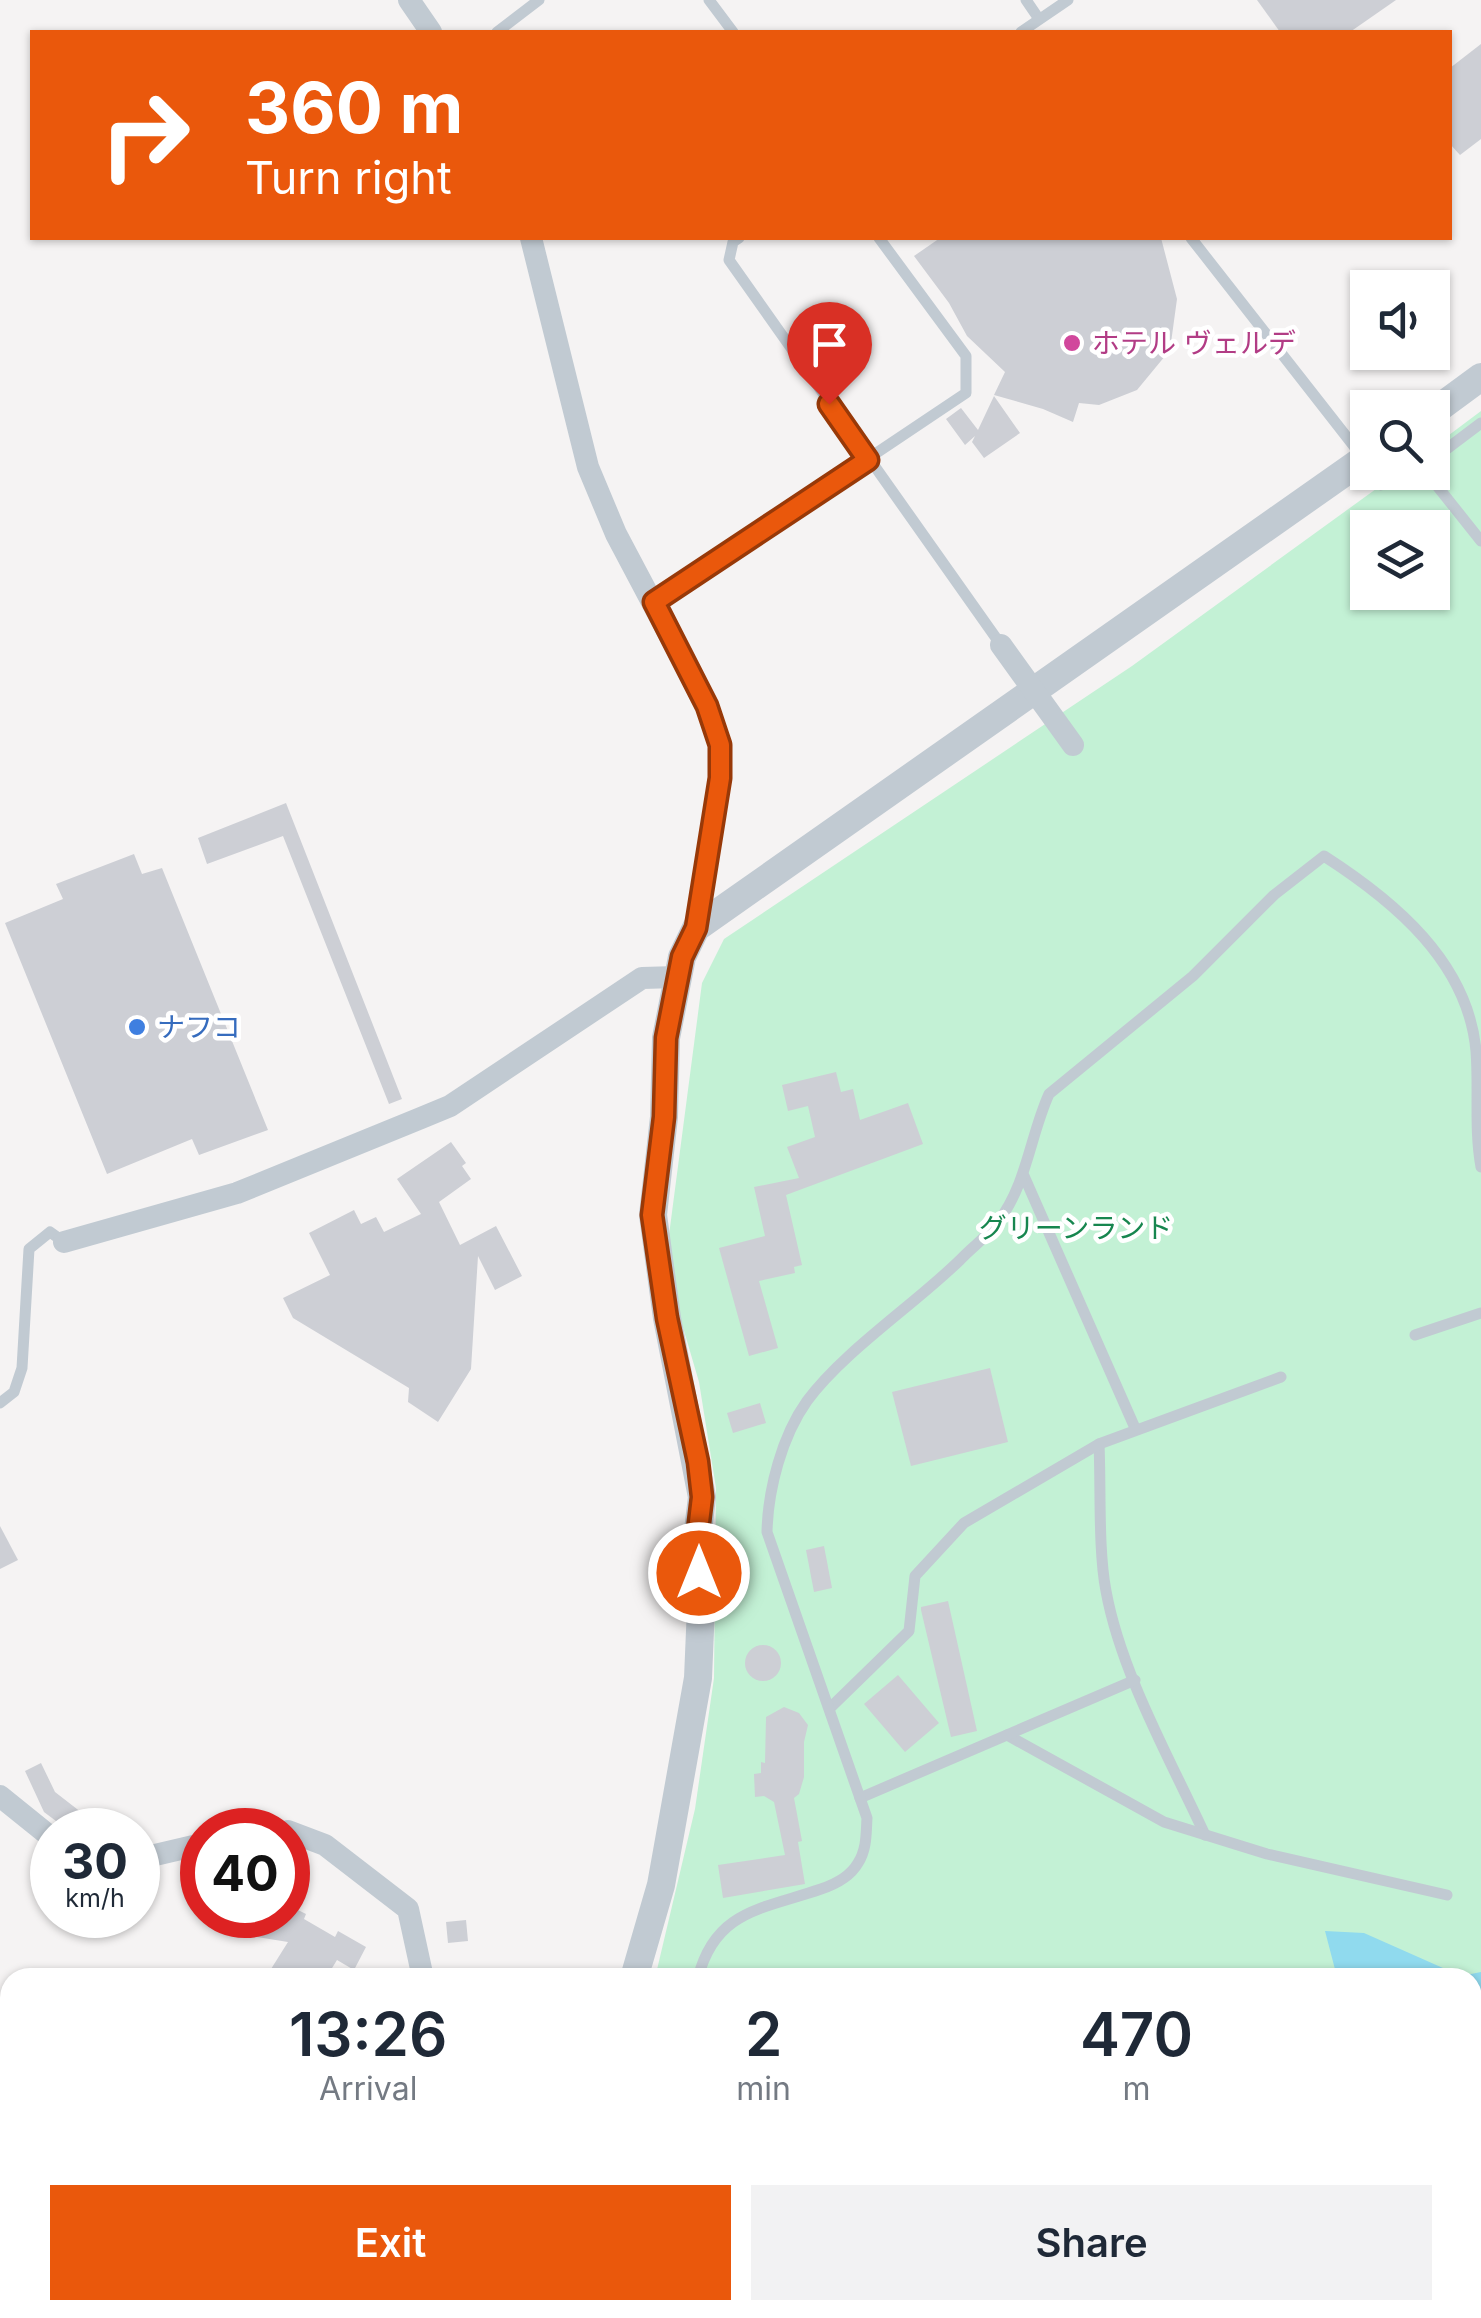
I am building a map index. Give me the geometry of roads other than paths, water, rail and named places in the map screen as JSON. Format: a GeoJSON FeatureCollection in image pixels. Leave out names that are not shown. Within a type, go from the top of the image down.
{"type":"FeatureCollection","features":[{"type":"Feature","properties":{"kind":"street"},"geometry":{"type":"LineString","coordinates":[[409,0],[430,30]]}},
{"type":"Feature","properties":{"kind":"street"},"geometry":{"type":"LineString","coordinates":[[532,240],[588,467],[616,534],[707,706],[720,745],[720,778],[696,928],[677,977],[666,1038],[664,1117],[652,1215],[667,1318],[702,1497],[697,1539],[702,1607],[698,1678],[662,1885],[637,1968]]}},
{"type":"Feature","properties":{"kind":"street"},"geometry":{"type":"LineString","coordinates":[[1450,399],[1481,376]]}},
{"type":"Feature","properties":{"kind":"street"},"geometry":{"type":"LineString","coordinates":[[696,928],[1350,475]]}},
{"type":"Feature","properties":{"kind":"street"},"geometry":{"type":"LineString","coordinates":[[1001,646],[1073,745]]}},
{"type":"Feature","properties":{"kind":"street"},"geometry":{"type":"LineString","coordinates":[[64,1242],[237,1192],[450,1106],[642,978],[677,977]]}},
{"type":"Feature","properties":{"kind":"street"},"geometry":{"type":"LineString","coordinates":[[0,1796],[30,1820]]}},
{"type":"Feature","properties":{"kind":"street"},"geometry":{"type":"LineString","coordinates":[[310,1839],[325,1845],[408,1910],[421,1968]]}},
{"type":"Feature","properties":{"kind":"lane"},"geometry":{"type":"LineString","coordinates":[[500,30],[539,0]]}},
{"type":"Feature","properties":{"kind":"lane"},"geometry":{"type":"LineString","coordinates":[[709,0],[732,30]]}},
{"type":"Feature","properties":{"kind":"lane"},"geometry":{"type":"LineString","coordinates":[[1026,0],[1039,25],[1068,0]]}},
{"type":"Feature","properties":{"kind":"lane"},"geometry":{"type":"LineString","coordinates":[[736,240],[729,260],[1001,646]]}},
{"type":"Feature","properties":{"kind":"lane"},"geometry":{"type":"LineString","coordinates":[[654,602],[966,393],[966,356],[880,240]]}},
{"type":"Feature","properties":{"kind":"lane"},"geometry":{"type":"LineString","coordinates":[[1193,240],[1350,441]]}},
{"type":"Feature","properties":{"kind":"lane"},"geometry":{"type":"LineString","coordinates":[[1450,446],[1481,423]]}},
{"type":"Feature","properties":{"kind":"lane"},"geometry":{"type":"LineString","coordinates":[[1440,490],[1481,541]]}},
{"type":"Feature","properties":{"kind":"lane"},"geometry":{"type":"LineString","coordinates":[[702,1968],[716,1933],[732,1920],[838,1883],[856,1868],[864,1851],[868,1818],[767,1532],[786,1438],[807,1401],[835,1372],[998,1222],[1024,1176],[1038,1120],[1050,1094],[1192,976],[1274,896],[1324,856],[1362,880],[1405,917],[1453,977],[1468,1012],[1476,1049],[1481,1167]]}},
{"type":"Feature","properties":{"kind":"lane"},"geometry":{"type":"LineString","coordinates":[[1024,1176],[1135,1428]]}},
{"type":"Feature","properties":{"kind":"lane"},"geometry":{"type":"LineString","coordinates":[[0,1403],[14,1392],[22,1368],[29,1249],[50,1232],[64,1242]]}},
{"type":"Feature","properties":{"kind":"lane"},"geometry":{"type":"LineString","coordinates":[[1414,1335],[1481,1313]]}},
{"type":"Feature","properties":{"kind":"lane"},"geometry":{"type":"LineString","coordinates":[[830,1708],[908,1630],[916,1576],[964,1523],[1099,1444],[1281,1377]]}},
{"type":"Feature","properties":{"kind":"lane"},"geometry":{"type":"LineString","coordinates":[[1099,1444],[1106,1590],[1135,1680],[1204,1835]]}},
{"type":"Feature","properties":{"kind":"lane"},"geometry":{"type":"LineString","coordinates":[[860,1798],[1135,1680]]}},
{"type":"Feature","properties":{"kind":"lane"},"geometry":{"type":"LineString","coordinates":[[1007,1735],[1164,1822],[1267,1854],[1447,1895]]}},
{"type":"Feature","properties":{"kind":"water"},"geometry":{"type":"Polygon","coordinates":[[[1325,1931],[1364,1933],[1443,1968],[1335,1968],[1325,1931]]]}},
{"type":"Feature","properties":{"kind":"place","name":"ホテル ヴェルデ"},"geometry":{"type":"Point","coordinates":[1072,343]}},
{"type":"Feature","properties":{"kind":"place","name":"ナフコ"},"geometry":{"type":"Point","coordinates":[137,1027]}},
{"type":"Feature","properties":{"kind":"park label","name":"グリーンランド"},"geometry":{"type":"Point","coordinates":[1076,1228]}}]}
